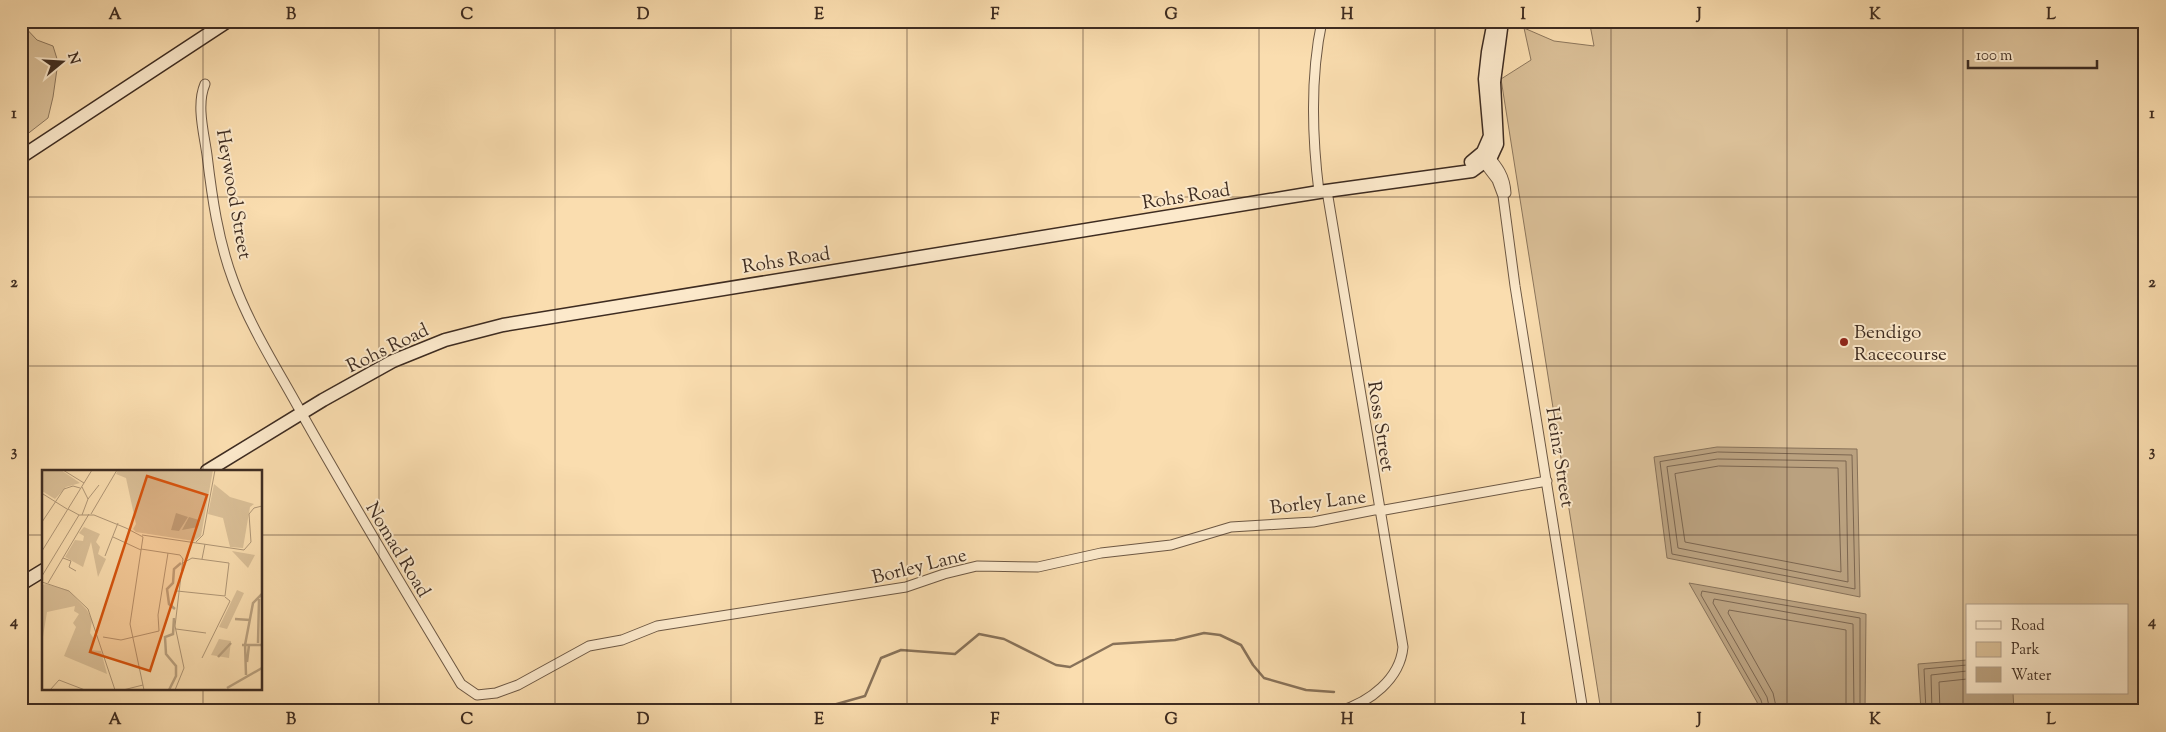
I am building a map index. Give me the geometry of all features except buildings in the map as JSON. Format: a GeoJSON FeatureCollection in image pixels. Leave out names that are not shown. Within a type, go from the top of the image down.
{"type":"FeatureCollection","features":[{"type":"Feature","properties":{"kind":"street"},"geometry":{"type":"LineString","coordinates":[[21,157],[228,21]]}},
{"type":"Feature","properties":{"kind":"street","name":"Ross Street"},"geometry":{"type":"LineString","coordinates":[[1322,21],[1315,54],[1313,81],[1323,192],[1401,634],[1402,656],[1399,666],[1390,680],[1374,693],[1340,711]]}},
{"type":"Feature","properties":{"kind":"street"},"geometry":{"type":"LineString","coordinates":[[1484,157],[1494,151],[1498,135],[1494,82],[1497,26]]}},
{"type":"Feature","properties":{"kind":"street","name":"Heywood Street"},"geometry":{"type":"LineString","coordinates":[[205,84],[201,99],[204,132],[218,226],[225,254],[242,302],[302,413]]}},
{"type":"Feature","properties":{"kind":"street","name":"Rohs Road"},"geometry":{"type":"LineString","coordinates":[[209,470],[302,413],[393,361],[445,340],[503,325],[1403,179],[1465,173],[1484,157]]}},
{"type":"Feature","properties":{"kind":"street","name":"Heinz Street"},"geometry":{"type":"LineString","coordinates":[[1484,157],[1500,188],[1505,208],[1510,254],[1583,711]]}},
{"type":"Feature","properties":{"kind":"street","name":"Nomad Road"},"geometry":{"type":"LineString","coordinates":[[302,413],[347,494],[461,684],[477,695]]}},
{"type":"Feature","properties":{"kind":"street","name":"Borley Lane"},"geometry":{"type":"LineString","coordinates":[[477,695],[496,693],[518,685],[588,646],[622,640],[657,626],[898,589],[944,574],[977,566],[1038,567],[1101,553],[1171,545],[1232,527],[1313,522],[1546,481]]}},
{"type":"Feature","properties":{"kind":"street"},"geometry":{"type":"LineString","coordinates":[[21,584],[42,571]]}},
{"type":"Feature","properties":{"kind":"street"},"geometry":{"type":"LineString","coordinates":[[1247,711],[1284,711]]}},
{"type":"Feature","properties":{"kind":"green space","name":"Bendigo Racecourse"},"geometry":{"type":"Polygon","coordinates":[[[1599,21],[2145,21],[2145,711],[1601,711],[1501,79],[1531,60],[1524,28],[1554,41],[1594,46],[1590,25],[1599,21]]]}},
{"type":"Feature","properties":{"kind":"green space"},"geometry":{"type":"Polygon","coordinates":[[[21,23],[37,40],[53,46],[58,62],[48,118],[21,139],[21,23]]]}},
{"type":"Feature","properties":{"kind":"water"},"geometry":{"type":"Polygon","coordinates":[[[1717,447],[1857,449],[1860,597],[1667,558],[1654,457],[1717,447]]]}},
{"type":"Feature","properties":{"kind":"water"},"geometry":{"type":"Polygon","coordinates":[[[1689,583],[1866,614],[1865,711],[1759,711],[1757,702],[1689,583]]]}},
{"type":"Feature","properties":{"kind":"water"},"geometry":{"type":"Polygon","coordinates":[[[1966,660],[1966,694],[2013,694],[2014,711],[1921,711],[1918,664],[1966,660]]]}},
{"type":"Feature","properties":{"kind":"waterway"},"geometry":{"type":"LineString","coordinates":[[812,711],[865,696],[881,658],[901,650],[955,654],[979,634],[1004,639],[1056,665],[1070,667],[1113,644],[1175,640],[1204,633],[1220,635],[1241,645],[1253,665],[1264,678],[1306,690],[1334,692]]}},
{"type":"Feature","properties":{"kind":"place","name":"Bendigo Racecourse"},"geometry":{"type":"Point","coordinates":[1844,342]}}]}
